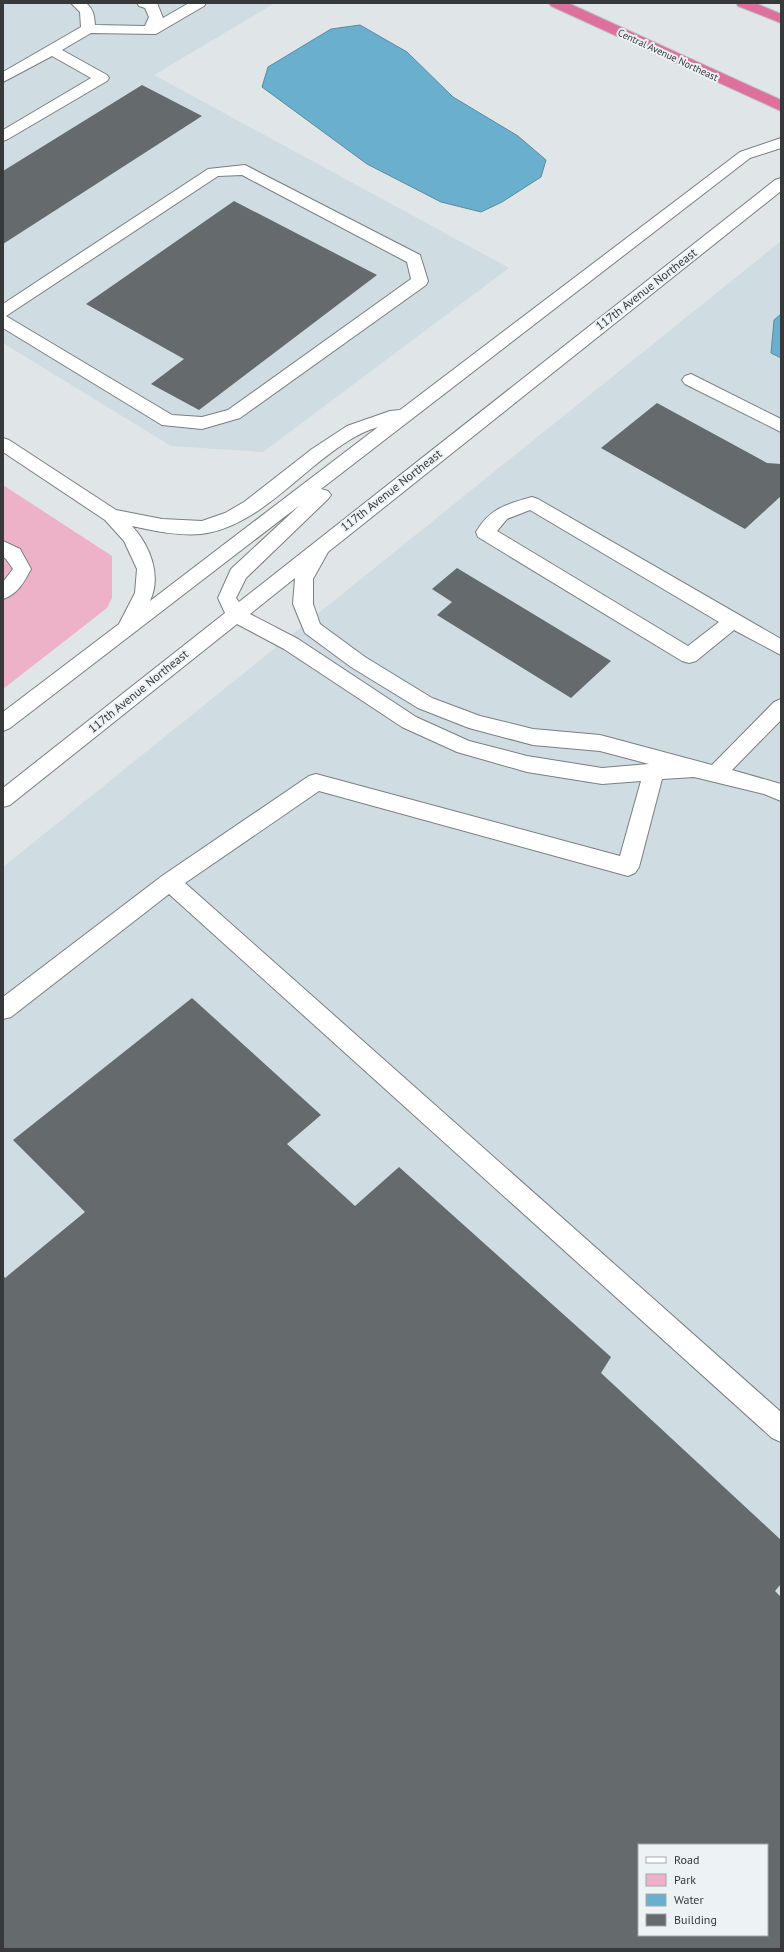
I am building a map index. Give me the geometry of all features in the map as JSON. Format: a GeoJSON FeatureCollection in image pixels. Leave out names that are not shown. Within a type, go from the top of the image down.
{"type":"FeatureCollection","features":[{"type":"Feature","properties":{"kind":"highway","name":"Central Avenue Northeast"},"geometry":{"type":"LineString","coordinates":[[556,3],[781,106]]}},
{"type":"Feature","properties":{"kind":"highway"},"geometry":{"type":"LineString","coordinates":[[743,3],[781,20]]}},
{"type":"Feature","properties":{"kind":"street"},"geometry":{"type":"LineString","coordinates":[[78,3],[87,11],[88,29]]}},
{"type":"Feature","properties":{"kind":"street"},"geometry":{"type":"LineString","coordinates":[[144,3],[151,6],[156,17],[151,31]]}},
{"type":"Feature","properties":{"kind":"street"},"geometry":{"type":"LineString","coordinates":[[3,78],[88,29],[151,31],[199,3]]}},
{"type":"Feature","properties":{"kind":"street"},"geometry":{"type":"LineString","coordinates":[[3,136],[102,78],[52,50]]}},
{"type":"Feature","properties":{"kind":"street"},"geometry":{"type":"LineString","coordinates":[[3,723],[745,155],[781,142]]}},
{"type":"Feature","properties":{"kind":"street"},"geometry":{"type":"LineString","coordinates":[[3,312],[214,172],[245,170],[407,255],[414,259],[420,281],[234,414],[202,423],[168,421],[3,321]]}},
{"type":"Feature","properties":{"kind":"street","name":"117th Avenue Northeast"},"geometry":{"type":"LineString","coordinates":[[3,799],[234,614],[781,183]]}},
{"type":"Feature","properties":{"kind":"street"},"geometry":{"type":"LineString","coordinates":[[691,380],[781,426]]}},
{"type":"Feature","properties":{"kind":"street"},"geometry":{"type":"LineString","coordinates":[[111,515],[162,525],[186,527],[212,525],[241,513],[337,440],[354,430],[415,408]]}},
{"type":"Feature","properties":{"kind":"street"},"geometry":{"type":"LineString","coordinates":[[415,408],[238,574],[227,598],[234,614],[291,644],[409,722],[464,747],[528,764],[602,776],[694,769]]}},
{"type":"Feature","properties":{"kind":"street"},"geometry":{"type":"LineString","coordinates":[[3,444],[111,515],[131,537],[146,568],[144,593],[126,629]]}},
{"type":"Feature","properties":{"kind":"street"},"geometry":{"type":"LineString","coordinates":[[733,621],[689,656],[485,532],[501,514],[532,503],[781,648]]}},
{"type":"Feature","properties":{"kind":"street"},"geometry":{"type":"LineString","coordinates":[[322,545],[304,579],[303,604],[312,628],[358,662],[425,703],[483,725],[533,737],[600,743],[694,769],[769,787],[781,794]]}},
{"type":"Feature","properties":{"kind":"street"},"geometry":{"type":"LineString","coordinates":[[3,548],[13,554],[22,569],[14,583],[3,592]]}},
{"type":"Feature","properties":{"kind":"street"},"geometry":{"type":"LineString","coordinates":[[716,774],[781,707]]}},
{"type":"Feature","properties":{"kind":"street"},"geometry":{"type":"LineString","coordinates":[[3,1010],[170,882],[316,782],[628,867],[654,772]]}},
{"type":"Feature","properties":{"kind":"street"},"geometry":{"type":"LineString","coordinates":[[170,882],[781,1429]]}},
{"type":"Feature","properties":{"kind":"shaded area"},"geometry":{"type":"Polygon","coordinates":[[[3,3],[275,3],[154,75],[509,268],[263,452],[171,446],[3,343],[3,3]]]}},
{"type":"Feature","properties":{"kind":"shaded area"},"geometry":{"type":"Polygon","coordinates":[[[781,241],[781,1949],[3,1949],[3,867],[781,241]]]}},
{"type":"Feature","properties":{"kind":"green space"},"geometry":{"type":"Polygon","coordinates":[[[3,485],[112,556],[112,598],[107,608],[3,689],[3,485]]]}},
{"type":"Feature","properties":{"kind":"water"},"geometry":{"type":"Polygon","coordinates":[[[360,25],[407,52],[453,97],[518,136],[546,160],[541,177],[502,202],[481,212],[441,202],[367,164],[262,87],[268,67],[331,29],[360,25]]]}},
{"type":"Feature","properties":{"kind":"water"},"geometry":{"type":"Polygon","coordinates":[[[781,314],[781,358],[771,353],[774,320],[781,314]]]}},
{"type":"Feature","properties":{"kind":"building"},"geometry":{"type":"Polygon","coordinates":[[[142,85],[202,116],[3,244],[3,171],[142,85]]]}},
{"type":"Feature","properties":{"kind":"building"},"geometry":{"type":"Polygon","coordinates":[[[234,201],[377,275],[199,410],[151,384],[184,359],[86,304],[234,201]]]}},
{"type":"Feature","properties":{"kind":"building"},"geometry":{"type":"Polygon","coordinates":[[[657,403],[767,463],[781,464],[781,496],[745,529],[601,448],[657,403]]]}},
{"type":"Feature","properties":{"kind":"building"},"geometry":{"type":"Polygon","coordinates":[[[457,568],[611,661],[571,698],[437,615],[452,602],[432,589],[457,568]]]}},
{"type":"Feature","properties":{"kind":"building"},"geometry":{"type":"Polygon","coordinates":[[[192,998],[321,1115],[287,1144],[355,1206],[399,1167],[611,1357],[601,1373],[781,1540],[781,1584],[775,1591],[781,1597],[781,1949],[3,1949],[3,1275],[5,1278],[85,1212],[13,1140],[192,998]]]}}]}
